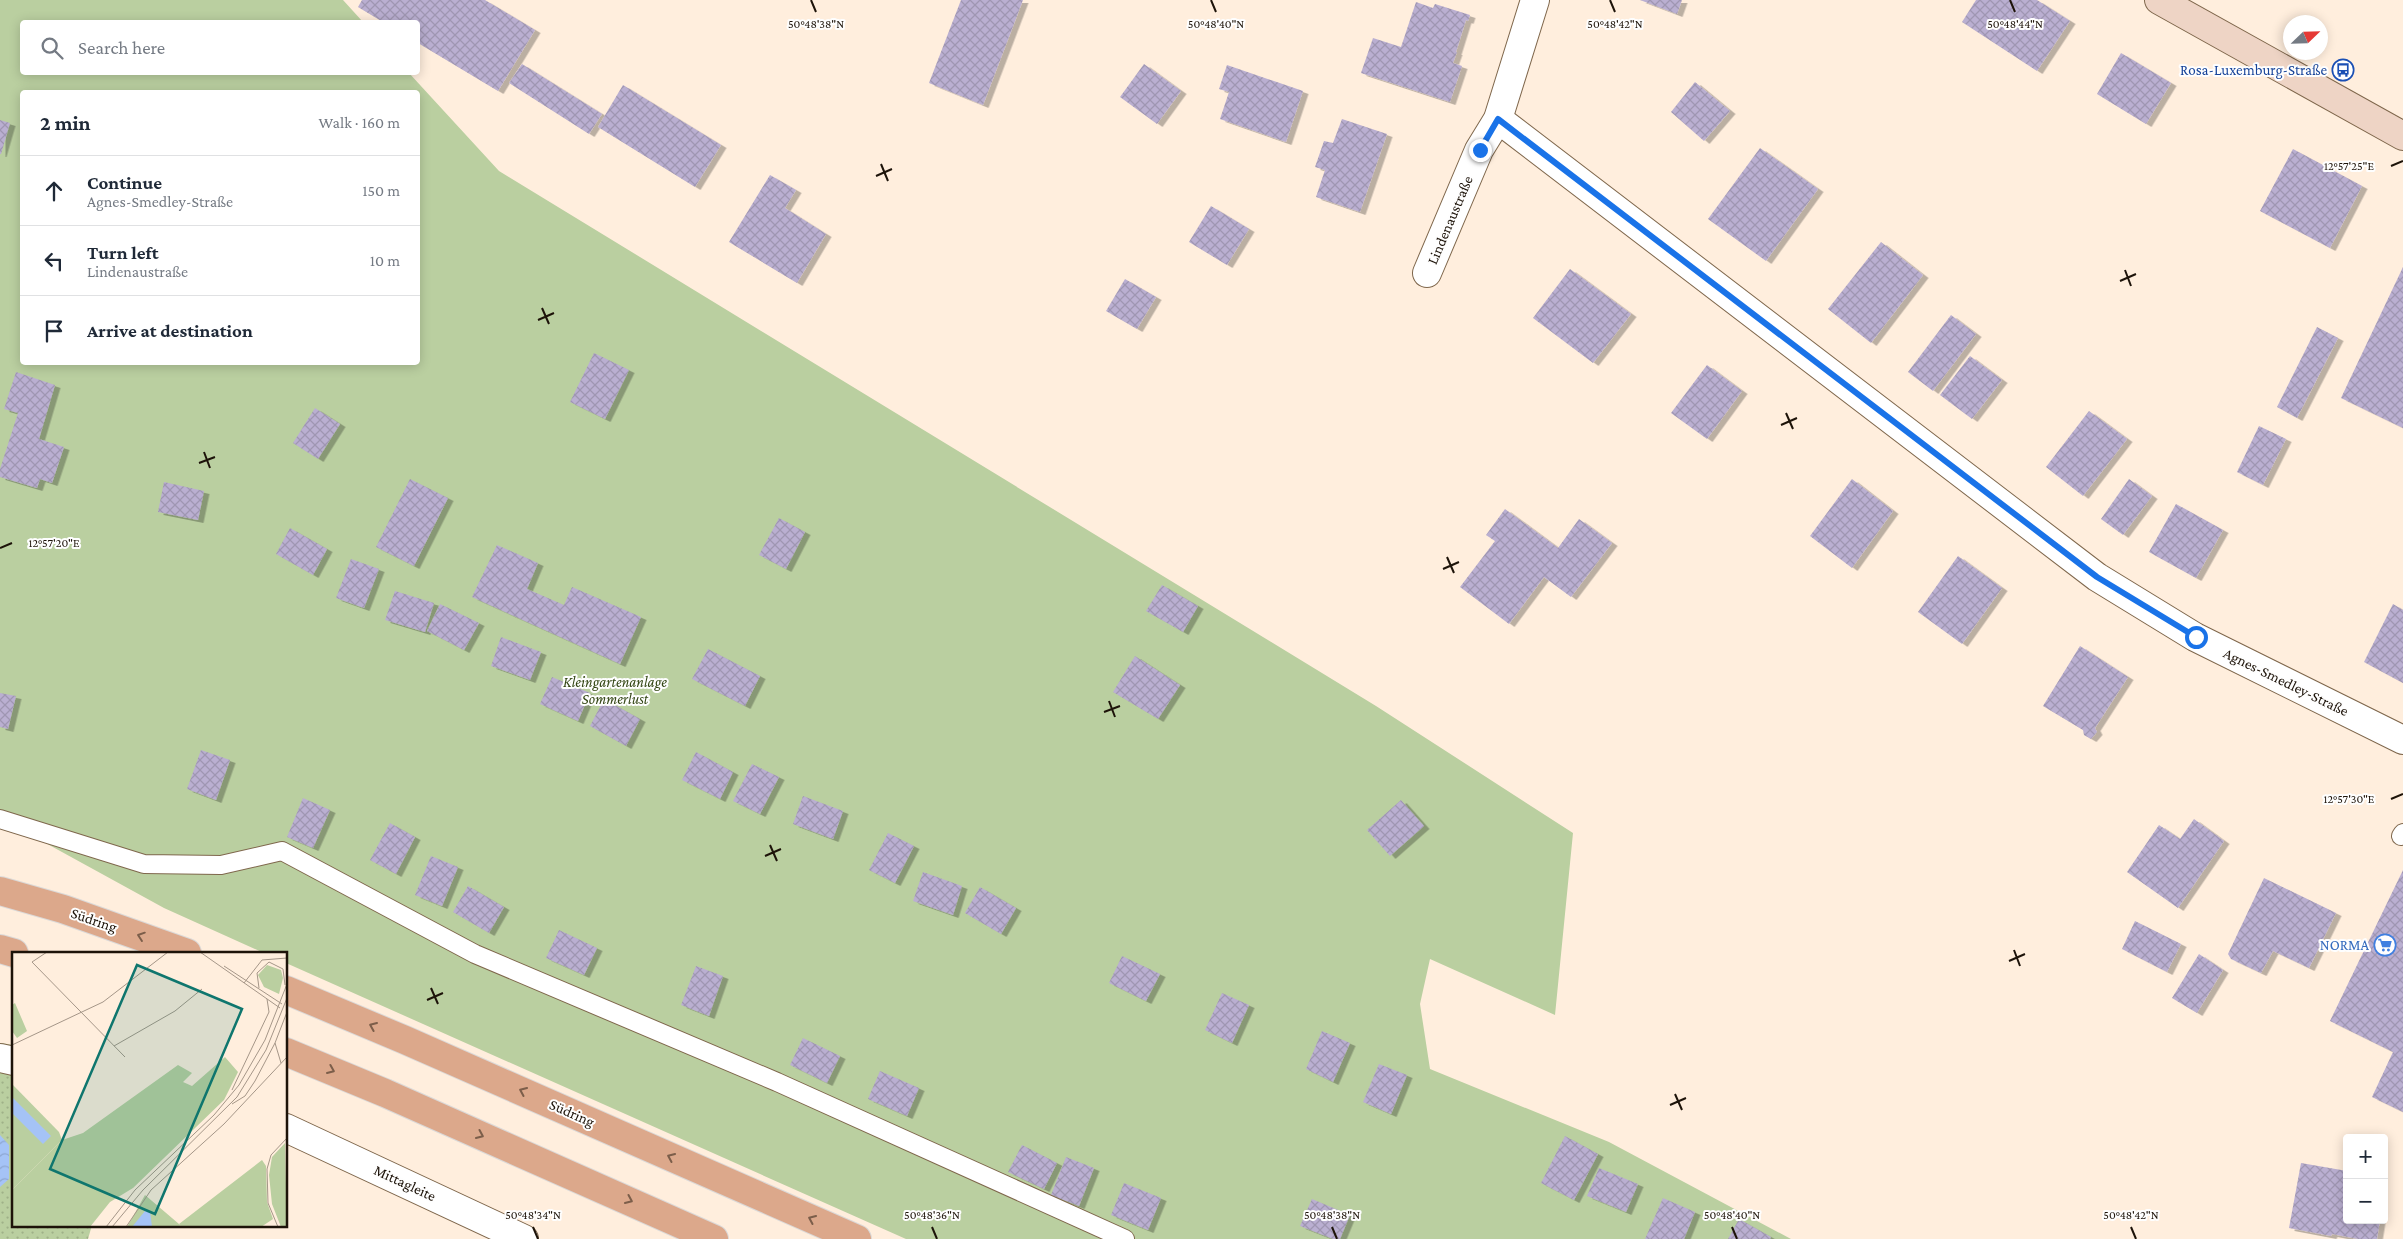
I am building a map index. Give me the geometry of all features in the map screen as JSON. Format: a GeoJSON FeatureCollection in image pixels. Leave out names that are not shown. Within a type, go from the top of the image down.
{"type":"FeatureCollection","features":[{"type":"Feature","properties":{"kind":"main road","name":"Südring"},"geometry":{"type":"LineString","coordinates":[[0,891],[63,909],[184,952]]}},
{"type":"Feature","properties":{"kind":"main road","name":"Südring"},"geometry":{"type":"LineString","coordinates":[[288,991],[493,1078],[857,1239]]}},
{"type":"Feature","properties":{"kind":"main road"},"geometry":{"type":"LineString","coordinates":[[288,1053],[385,1093],[714,1239]]}},
{"type":"Feature","properties":{"kind":"street","name":"Lindenaustraße"},"geometry":{"type":"LineString","coordinates":[[1427,273],[1480,150],[1498,119],[1535,0]]}},
{"type":"Feature","properties":{"kind":"street"},"geometry":{"type":"LineString","coordinates":[[2159,0],[2403,136]]}},
{"type":"Feature","properties":{"kind":"street","name":"Agnes-Smedley-Straße"},"geometry":{"type":"LineString","coordinates":[[1498,119],[2097,577],[2196,637],[2403,740]]}},
{"type":"Feature","properties":{"kind":"street","name":"Mittagleite"},"geometry":{"type":"LineString","coordinates":[[288,1129],[524,1239]]}},
{"type":"Feature","properties":{"kind":"lane"},"geometry":{"type":"LineString","coordinates":[[0,820],[144,864],[221,865],[282,851],[475,954],[776,1082],[1125,1239]]}},
{"type":"Feature","properties":{"kind":"green space","name":"Kleingartenanlage Sommerlust"},"geometry":{"type":"Polygon","coordinates":[[[0,0],[343,0],[361,20],[20,20],[20,75],[411,75],[499,171],[1376,706],[1573,833],[1555,1015],[1430,959],[1420,1004],[1430,1069],[1609,1142],[1791,1239],[906,1239],[288,964],[288,952],[262,952],[164,908],[0,818],[0,0]]]}},
{"type":"Feature","properties":{"kind":"green space"},"geometry":{"type":"Polygon","coordinates":[[[0,1043],[12,1045],[12,1226],[92,1226],[88,1239],[0,1239],[0,1043]]]}},
{"type":"Feature","properties":{"kind":"water"},"geometry":{"type":"Polygon","coordinates":[[[0,1135],[9,1145],[9,1179],[0,1187],[0,1135]]]}},
{"type":"Feature","properties":{"kind":"building"},"geometry":{"type":"Polygon","coordinates":[[[362,0],[485,0],[535,30],[498,91],[420,44],[420,20],[380,20],[358,7],[362,0]]]}},
{"type":"Feature","properties":{"kind":"building"},"geometry":{"type":"Polygon","coordinates":[[[961,0],[1023,0],[983,105],[929,83],[961,0]]]}},
{"type":"Feature","properties":{"kind":"building"},"geometry":{"type":"Polygon","coordinates":[[[1640,0],[1682,0],[1677,14],[1640,0]]]}},
{"type":"Feature","properties":{"kind":"building"},"geometry":{"type":"Polygon","coordinates":[[[1976,0],[2037,0],[2070,21],[2037,71],[1962,22],[1976,0]]]}},
{"type":"Feature","properties":{"kind":"building"},"geometry":{"type":"Polygon","coordinates":[[[1416,2],[1433,8],[1435,4],[1470,15],[1468,21],[1466,20],[1453,63],[1462,66],[1450,102],[1361,73],[1373,38],[1401,47],[1416,2]]]}},
{"type":"Feature","properties":{"kind":"building"},"geometry":{"type":"Polygon","coordinates":[[[2121,53],[2171,83],[2146,124],[2097,94],[2121,53]]]}},
{"type":"Feature","properties":{"kind":"building"},"geometry":{"type":"Polygon","coordinates":[[[522,64],[602,114],[589,134],[509,83],[522,64]]]}},
{"type":"Feature","properties":{"kind":"building"},"geometry":{"type":"Polygon","coordinates":[[[1144,64],[1181,91],[1157,124],[1120,97],[1144,64]]]}},
{"type":"Feature","properties":{"kind":"building"},"geometry":{"type":"Polygon","coordinates":[[[1227,65],[1303,91],[1286,142],[1220,119],[1229,92],[1219,89],[1227,65]]]}},
{"type":"Feature","properties":{"kind":"building"},"geometry":{"type":"Polygon","coordinates":[[[1695,82],[1730,111],[1704,141],[1671,112],[1695,82]]]}},
{"type":"Feature","properties":{"kind":"building"},"geometry":{"type":"Polygon","coordinates":[[[623,85],[721,145],[695,187],[598,127],[623,85]]]}},
{"type":"Feature","properties":{"kind":"building"},"geometry":{"type":"Polygon","coordinates":[[[1342,119],[1387,134],[1360,212],[1316,197],[1325,170],[1315,167],[1324,141],[1333,143],[1342,119]]]}},
{"type":"Feature","properties":{"kind":"building"},"geometry":{"type":"Polygon","coordinates":[[[0,120],[10,123],[1,154],[0,154],[0,120]]]}},
{"type":"Feature","properties":{"kind":"building"},"geometry":{"type":"Polygon","coordinates":[[[1760,148],[1818,189],[1766,261],[1708,219],[1760,148]]]}},
{"type":"Feature","properties":{"kind":"building"},"geometry":{"type":"Polygon","coordinates":[[[2293,149],[2362,186],[2330,248],[2260,211],[2293,149]]]}},
{"type":"Feature","properties":{"kind":"building"},"geometry":{"type":"Polygon","coordinates":[[[770,175],[796,190],[785,208],[826,234],[797,283],[729,242],[770,175]]]}},
{"type":"Feature","properties":{"kind":"building"},"geometry":{"type":"Polygon","coordinates":[[[1211,206],[1249,229],[1227,265],[1189,242],[1211,206]]]}},
{"type":"Feature","properties":{"kind":"building"},"geometry":{"type":"Polygon","coordinates":[[[1881,242],[1923,275],[1871,343],[1828,309],[1881,242]]]}},
{"type":"Feature","properties":{"kind":"building"},"geometry":{"type":"Polygon","coordinates":[[[2403,267],[2403,428],[2341,398],[2403,267]]]}},
{"type":"Feature","properties":{"kind":"building"},"geometry":{"type":"Polygon","coordinates":[[[1570,269],[1631,314],[1593,363],[1533,318],[1570,269]]]}},
{"type":"Feature","properties":{"kind":"building"},"geometry":{"type":"Polygon","coordinates":[[[1125,279],[1156,297],[1137,329],[1106,311],[1125,279]]]}},
{"type":"Feature","properties":{"kind":"building"},"geometry":{"type":"Polygon","coordinates":[[[1951,315],[1976,334],[1933,391],[1908,372],[1951,315]]]}},
{"type":"Feature","properties":{"kind":"building"},"geometry":{"type":"Polygon","coordinates":[[[2317,327],[2338,338],[2297,418],[2277,407],[2317,327]]]}},
{"type":"Feature","properties":{"kind":"building"},"geometry":{"type":"Polygon","coordinates":[[[594,353],[629,370],[605,419],[570,402],[594,353]]]}},
{"type":"Feature","properties":{"kind":"building"},"geometry":{"type":"Polygon","coordinates":[[[1970,356],[2002,380],[1972,419],[1940,395],[1970,356]]]}},
{"type":"Feature","properties":{"kind":"building"},"geometry":{"type":"Polygon","coordinates":[[[1707,365],[1742,391],[1707,439],[1671,413],[1707,365]]]}},
{"type":"Feature","properties":{"kind":"building"},"geometry":{"type":"Polygon","coordinates":[[[16,372],[55,385],[39,439],[64,447],[52,483],[40,479],[37,488],[0,477],[0,469],[18,413],[4,409],[16,372]]]}},
{"type":"Feature","properties":{"kind":"building"},"geometry":{"type":"Polygon","coordinates":[[[315,408],[340,424],[318,459],[293,443],[315,408]]]}},
{"type":"Feature","properties":{"kind":"building"},"geometry":{"type":"Polygon","coordinates":[[[2089,411],[2127,439],[2083,496],[2046,467],[2089,411]]]}},
{"type":"Feature","properties":{"kind":"building"},"geometry":{"type":"Polygon","coordinates":[[[2259,426],[2286,439],[2263,485],[2237,472],[2259,426]]]}},
{"type":"Feature","properties":{"kind":"building"},"geometry":{"type":"Polygon","coordinates":[[[410,479],[448,498],[414,566],[376,547],[410,479]]]}},
{"type":"Feature","properties":{"kind":"building"},"geometry":{"type":"Polygon","coordinates":[[[1852,479],[1893,511],[1852,568],[1810,536],[1852,479]]]}},
{"type":"Feature","properties":{"kind":"building"},"geometry":{"type":"Polygon","coordinates":[[[2129,479],[2152,496],[2123,535],[2101,519],[2129,479]]]}},
{"type":"Feature","properties":{"kind":"building"},"geometry":{"type":"Polygon","coordinates":[[[164,482],[204,491],[198,520],[158,512],[164,482]]]}},
{"type":"Feature","properties":{"kind":"building"},"geometry":{"type":"Polygon","coordinates":[[[2176,504],[2223,530],[2196,578],[2149,552],[2176,504]]]}},
{"type":"Feature","properties":{"kind":"building"},"geometry":{"type":"Polygon","coordinates":[[[1505,509],[1558,548],[1579,519],[1612,543],[1571,597],[1544,577],[1509,624],[1460,587],[1495,541],[1486,535],[1505,509]]]}},
{"type":"Feature","properties":{"kind":"building"},"geometry":{"type":"Polygon","coordinates":[[[779,518],[805,532],[786,569],[759,555],[779,518]]]}},
{"type":"Feature","properties":{"kind":"building"},"geometry":{"type":"Polygon","coordinates":[[[290,528],[327,549],[313,575],[276,554],[290,528]]]}},
{"type":"Feature","properties":{"kind":"building"},"geometry":{"type":"Polygon","coordinates":[[[497,545],[538,563],[527,589],[564,605],[572,587],[641,617],[620,664],[472,597],[497,545]]]}},
{"type":"Feature","properties":{"kind":"building"},"geometry":{"type":"Polygon","coordinates":[[[1958,556],[2002,588],[1962,644],[1918,612],[1958,556]]]}},
{"type":"Feature","properties":{"kind":"building"},"geometry":{"type":"Polygon","coordinates":[[[351,559],[379,569],[364,608],[336,598],[351,559]]]}},
{"type":"Feature","properties":{"kind":"building"},"geometry":{"type":"Polygon","coordinates":[[[1162,585],[1198,606],[1183,632],[1146,611],[1162,585]]]}},
{"type":"Feature","properties":{"kind":"building"},"geometry":{"type":"Polygon","coordinates":[[[395,591],[434,603],[425,632],[385,620],[395,591]]]}},
{"type":"Feature","properties":{"kind":"building"},"geometry":{"type":"Polygon","coordinates":[[[440,604],[479,623],[464,650],[427,631],[440,604]]]}},
{"type":"Feature","properties":{"kind":"building"},"geometry":{"type":"Polygon","coordinates":[[[2393,604],[2403,610],[2403,683],[2364,662],[2393,604]]]}},
{"type":"Feature","properties":{"kind":"building"},"geometry":{"type":"Polygon","coordinates":[[[501,637],[541,652],[530,680],[491,666],[501,637]]]}},
{"type":"Feature","properties":{"kind":"building"},"geometry":{"type":"Polygon","coordinates":[[[2080,646],[2128,677],[2095,728],[2097,732],[2091,739],[2084,735],[2083,730],[2043,706],[2080,646]]]}},
{"type":"Feature","properties":{"kind":"building"},"geometry":{"type":"Polygon","coordinates":[[[708,649],[760,676],[745,706],[692,679],[708,649]]]}},
{"type":"Feature","properties":{"kind":"building"},"geometry":{"type":"Polygon","coordinates":[[[1135,656],[1180,685],[1158,719],[1113,692],[1135,656]]]}},
{"type":"Feature","properties":{"kind":"building"},"geometry":{"type":"Polygon","coordinates":[[[552,677],[590,693],[578,721],[540,704],[552,677]]]}},
{"type":"Feature","properties":{"kind":"building"},"geometry":{"type":"Polygon","coordinates":[[[0,693],[16,696],[8,729],[0,727],[0,693]]]}},
{"type":"Feature","properties":{"kind":"building"},"geometry":{"type":"Polygon","coordinates":[[[604,699],[640,719],[626,746],[590,726],[604,699]]]}},
{"type":"Feature","properties":{"kind":"building"},"geometry":{"type":"Polygon","coordinates":[[[201,750],[230,760],[216,800],[187,789],[201,750]]]}},
{"type":"Feature","properties":{"kind":"building"},"geometry":{"type":"Polygon","coordinates":[[[696,752],[733,772],[720,799],[682,780],[696,752]]]}},
{"type":"Feature","properties":{"kind":"building"},"geometry":{"type":"Polygon","coordinates":[[[752,764],[779,777],[760,814],[733,801],[752,764]]]}},
{"type":"Feature","properties":{"kind":"building"},"geometry":{"type":"Polygon","coordinates":[[[803,796],[843,811],[833,839],[793,824],[803,796]]]}},
{"type":"Feature","properties":{"kind":"building"},"geometry":{"type":"Polygon","coordinates":[[[303,798],[330,810],[313,848],[287,837],[303,798]]]}},
{"type":"Feature","properties":{"kind":"building"},"geometry":{"type":"Polygon","coordinates":[[[1401,800],[1424,826],[1390,856],[1367,830],[1401,800]]]}},
{"type":"Feature","properties":{"kind":"building"},"geometry":{"type":"Polygon","coordinates":[[[2194,819],[2224,841],[2178,908],[2127,872],[2159,825],[2180,839],[2194,819]]]}},
{"type":"Feature","properties":{"kind":"building"},"geometry":{"type":"Polygon","coordinates":[[[390,823],[415,837],[396,874],[370,860],[390,823]]]}},
{"type":"Feature","properties":{"kind":"building"},"geometry":{"type":"Polygon","coordinates":[[[888,833],[914,846],[895,883],[869,870],[888,833]]]}},
{"type":"Feature","properties":{"kind":"building"},"geometry":{"type":"Polygon","coordinates":[[[431,856],[458,867],[442,906],[415,895],[431,856]]]}},
{"type":"Feature","properties":{"kind":"building","name":"NORMA"},"geometry":{"type":"Polygon","coordinates":[[[2403,870],[2403,1112],[2372,1097],[2393,1052],[2330,1021],[2403,870]]]}},
{"type":"Feature","properties":{"kind":"building"},"geometry":{"type":"Polygon","coordinates":[[[923,872],[962,886],[953,915],[913,901],[923,872]]]}},
{"type":"Feature","properties":{"kind":"building"},"geometry":{"type":"Polygon","coordinates":[[[2264,878],[2336,913],[2309,968],[2273,951],[2261,973],[2231,959],[2228,954],[2264,878]]]}},
{"type":"Feature","properties":{"kind":"building"},"geometry":{"type":"Polygon","coordinates":[[[468,886],[504,907],[489,933],[453,912],[468,886]]]}},
{"type":"Feature","properties":{"kind":"building"},"geometry":{"type":"Polygon","coordinates":[[[980,887],[1016,908],[1001,934],[965,913],[980,887]]]}},
{"type":"Feature","properties":{"kind":"building"},"geometry":{"type":"Polygon","coordinates":[[[2135,921],[2181,944],[2167,972],[2122,949],[2135,921]]]}},
{"type":"Feature","properties":{"kind":"building"},"geometry":{"type":"Polygon","coordinates":[[[559,930],[597,948],[584,975],[546,958],[559,930]]]}},
{"type":"Feature","properties":{"kind":"building"},"geometry":{"type":"Polygon","coordinates":[[[2199,954],[2223,970],[2197,1013],[2172,998],[2199,954]]]}},
{"type":"Feature","properties":{"kind":"building"},"geometry":{"type":"Polygon","coordinates":[[[1122,956],[1160,974],[1146,1001],[1109,983],[1122,956]]]}},
{"type":"Feature","properties":{"kind":"building"},"geometry":{"type":"Polygon","coordinates":[[[696,966],[723,976],[709,1016],[681,1005],[696,966]]]}},
{"type":"Feature","properties":{"kind":"building"},"geometry":{"type":"Polygon","coordinates":[[[1222,993],[1249,1005],[1232,1043],[1205,1030],[1222,993]]]}},
{"type":"Feature","properties":{"kind":"building"},"geometry":{"type":"Polygon","coordinates":[[[1322,1031],[1350,1043],[1333,1082],[1306,1069],[1322,1031]]]}},
{"type":"Feature","properties":{"kind":"building"},"geometry":{"type":"Polygon","coordinates":[[[803,1038],[840,1056],[827,1083],[790,1065],[803,1038]]]}},
{"type":"Feature","properties":{"kind":"building"},"geometry":{"type":"Polygon","coordinates":[[[1379,1064],[1407,1075],[1391,1114],[1363,1102],[1379,1064]]]}},
{"type":"Feature","properties":{"kind":"building"},"geometry":{"type":"Polygon","coordinates":[[[880,1071],[919,1088],[907,1116],[868,1099],[880,1071]]]}},
{"type":"Feature","properties":{"kind":"building"},"geometry":{"type":"Polygon","coordinates":[[[1565,1136],[1598,1154],[1574,1200],[1541,1183],[1565,1136]]]}},
{"type":"Feature","properties":{"kind":"building"},"geometry":{"type":"Polygon","coordinates":[[[1022,1145],[1057,1163],[1044,1189],[1008,1172],[1022,1145]]]}},
{"type":"Feature","properties":{"kind":"building"},"geometry":{"type":"Polygon","coordinates":[[[1066,1157],[1094,1168],[1079,1206],[1051,1195],[1066,1157]]]}},
{"type":"Feature","properties":{"kind":"building"},"geometry":{"type":"Polygon","coordinates":[[[2301,1163],[2343,1170],[2343,1224],[2379,1224],[2377,1239],[2358,1239],[2332,1234],[2331,1236],[2289,1228],[2301,1163]]]}},
{"type":"Feature","properties":{"kind":"building"},"geometry":{"type":"Polygon","coordinates":[[[1599,1168],[1638,1184],[1626,1212],[1587,1196],[1599,1168]]]}},
{"type":"Feature","properties":{"kind":"building"},"geometry":{"type":"Polygon","coordinates":[[[1124,1183],[1161,1198],[1148,1230],[1111,1215],[1124,1183]]]}},
{"type":"Feature","properties":{"kind":"building"},"geometry":{"type":"Polygon","coordinates":[[[1663,1198],[1695,1212],[1684,1239],[1645,1239],[1663,1198]]]}},
{"type":"Feature","properties":{"kind":"building"},"geometry":{"type":"Polygon","coordinates":[[[1312,1199],[1350,1215],[1340,1239],[1333,1239],[1300,1226],[1312,1199]]]}},
{"type":"Feature","properties":{"kind":"building"},"geometry":{"type":"Polygon","coordinates":[[[1739,1219],[1771,1237],[1770,1239],[1728,1239],[1739,1219]]]}},
{"type":"Feature","properties":{"kind":"place","name":"Rosa-Luxemburg-Straße"},"geometry":{"type":"Point","coordinates":[2343,70]}},
{"type":"Feature","properties":{"kind":"place","name":"NORMA"},"geometry":{"type":"Point","coordinates":[2385,945]}},
{"type":"Feature","properties":{"kind":"route"},"geometry":{"type":"LineString","coordinates":[[1480,150],[1498,119],[2097,577],[2146,609],[2196,637]]}}]}
